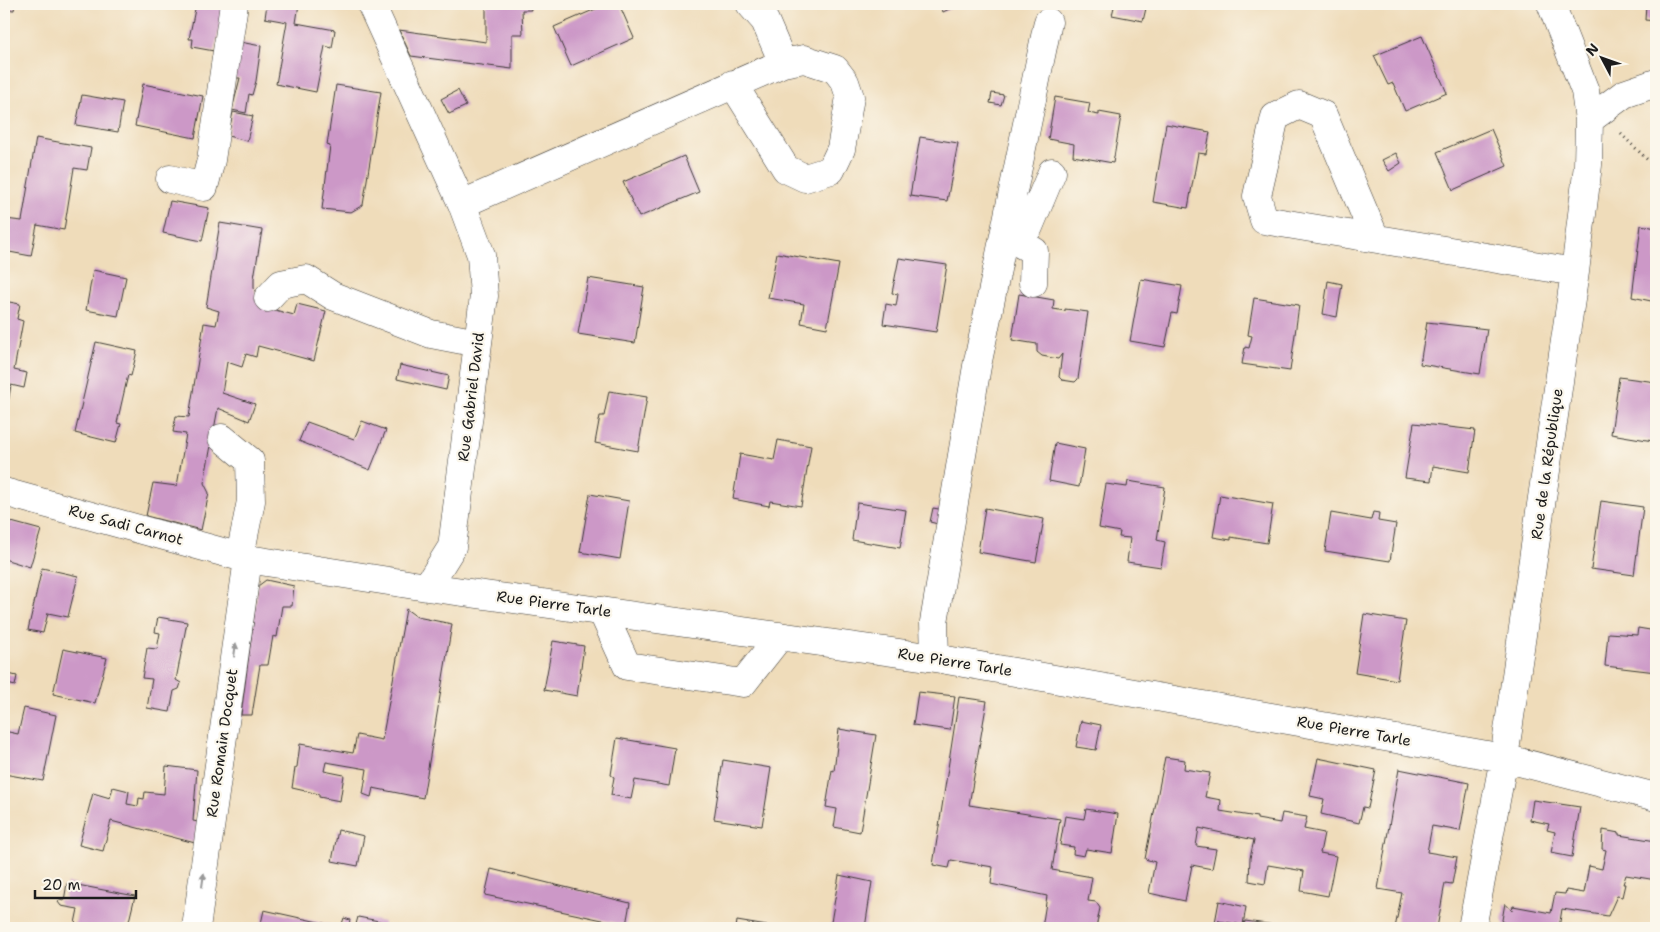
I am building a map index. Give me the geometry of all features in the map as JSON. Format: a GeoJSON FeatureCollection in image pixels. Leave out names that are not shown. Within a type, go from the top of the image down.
{"type":"FeatureCollection","features":[{"type":"Feature","properties":{"kind":"street"},"geometry":{"type":"LineString","coordinates":[[170,179],[204,187],[211,160],[234,4]]}},
{"type":"Feature","properties":{"kind":"street","name":"Rue Gabriel David"},"geometry":{"type":"LineString","coordinates":[[371,4],[462,204],[481,255],[484,296],[452,547],[427,587]]}},
{"type":"Feature","properties":{"kind":"street"},"geometry":{"type":"LineString","coordinates":[[750,4],[765,21],[783,63]]}},
{"type":"Feature","properties":{"kind":"street","name":"Rue de la République"},"geometry":{"type":"LineString","coordinates":[[1472,928],[1504,758],[1575,272],[1588,165],[1589,120],[1585,91],[1551,4]]}},
{"type":"Feature","properties":{"kind":"street"},"geometry":{"type":"LineString","coordinates":[[935,658],[934,622],[977,366],[1048,22]]}},
{"type":"Feature","properties":{"kind":"street"},"geometry":{"type":"LineString","coordinates":[[462,204],[734,84],[783,63],[804,59],[835,69],[845,82],[850,97],[841,148],[831,170],[805,178],[786,169],[734,84]]}},
{"type":"Feature","properties":{"kind":"street"},"geometry":{"type":"LineString","coordinates":[[1589,120],[1624,94],[1656,83]]}},
{"type":"Feature","properties":{"kind":"street"},"geometry":{"type":"LineString","coordinates":[[1374,238],[1323,115],[1299,105],[1275,117],[1257,196],[1264,220],[1575,272]]}},
{"type":"Feature","properties":{"kind":"street"},"geometry":{"type":"LineString","coordinates":[[1004,235],[1029,226],[1052,172]]}},
{"type":"Feature","properties":{"kind":"street"},"geometry":{"type":"LineString","coordinates":[[1004,235],[1034,251],[1033,283]]}},
{"type":"Feature","properties":{"kind":"street"},"geometry":{"type":"LineString","coordinates":[[268,298],[281,284],[306,279],[334,296],[431,334],[478,343]]}},
{"type":"Feature","properties":{"kind":"street","name":"Rue Romain Docquet"},"geometry":{"type":"LineString","coordinates":[[196,928],[251,501],[250,461],[222,438]]}},
{"type":"Feature","properties":{"kind":"street","name":"Rue Sadi Carnot"},"geometry":{"type":"LineString","coordinates":[[4,492],[244,558]]}},
{"type":"Feature","properties":{"kind":"street","name":"Rue Pierre Tarle"},"geometry":{"type":"LineString","coordinates":[[244,558],[427,587],[935,658],[1504,758],[1656,797]]}},
{"type":"Feature","properties":{"kind":"street"},"geometry":{"type":"LineString","coordinates":[[602,611],[627,666],[743,682],[780,636]]}},
{"type":"Feature","properties":{"kind":"path"},"geometry":{"type":"LineString","coordinates":[[1589,120],[1614,127],[1656,168]]}},
{"type":"Feature","properties":{"kind":"building"},"geometry":{"type":"Polygon","coordinates":[[[4,4],[15,4],[14,10],[4,9],[4,4]]]}},
{"type":"Feature","properties":{"kind":"building"},"geometry":{"type":"Polygon","coordinates":[[[196,4],[226,4],[214,51],[192,47],[193,39],[189,39],[196,4]]]}},
{"type":"Feature","properties":{"kind":"building"},"geometry":{"type":"Polygon","coordinates":[[[267,4],[299,4],[296,23],[335,30],[332,48],[325,46],[316,92],[276,84],[287,22],[265,18],[267,4]]]}},
{"type":"Feature","properties":{"kind":"building"},"geometry":{"type":"Polygon","coordinates":[[[486,4],[530,4],[531,10],[522,10],[523,34],[512,34],[512,69],[411,56],[399,30],[486,42],[486,4]]]}},
{"type":"Feature","properties":{"kind":"building"},"geometry":{"type":"Polygon","coordinates":[[[607,4],[619,4],[634,38],[571,66],[554,27],[607,4]]]}},
{"type":"Feature","properties":{"kind":"building"},"geometry":{"type":"Polygon","coordinates":[[[939,4],[960,4],[943,12],[939,4]]]}},
{"type":"Feature","properties":{"kind":"building"},"geometry":{"type":"Polygon","coordinates":[[[1103,4],[1147,4],[1143,21],[1112,15],[1114,7],[1103,4]]]}},
{"type":"Feature","properties":{"kind":"building"},"geometry":{"type":"Polygon","coordinates":[[[1646,4],[1656,4],[1656,21],[1645,20],[1646,4]]]}},
{"type":"Feature","properties":{"kind":"building"},"geometry":{"type":"Polygon","coordinates":[[[1422,36],[1447,93],[1405,111],[1393,83],[1388,85],[1374,56],[1422,36]]]}},
{"type":"Feature","properties":{"kind":"building"},"geometry":{"type":"Polygon","coordinates":[[[240,42],[261,46],[256,81],[252,95],[249,94],[246,113],[232,110],[240,78],[234,78],[240,42]]]}},
{"type":"Feature","properties":{"kind":"building"},"geometry":{"type":"Polygon","coordinates":[[[143,84],[203,96],[195,138],[135,126],[143,84]]]}},
{"type":"Feature","properties":{"kind":"building"},"geometry":{"type":"Polygon","coordinates":[[[336,85],[381,92],[363,205],[351,212],[322,209],[330,146],[327,145],[336,85]]]}},
{"type":"Feature","properties":{"kind":"building"},"geometry":{"type":"Polygon","coordinates":[[[458,90],[466,106],[449,114],[441,99],[458,90]]]}},
{"type":"Feature","properties":{"kind":"building"},"geometry":{"type":"Polygon","coordinates":[[[992,93],[1004,95],[1001,105],[990,103],[992,93]]]}},
{"type":"Feature","properties":{"kind":"building"},"geometry":{"type":"Polygon","coordinates":[[[82,95],[123,102],[118,132],[76,125],[82,95]]]}},
{"type":"Feature","properties":{"kind":"building"},"geometry":{"type":"Polygon","coordinates":[[[1055,97],[1090,103],[1088,113],[1099,115],[1099,112],[1121,116],[1113,163],[1073,156],[1074,144],[1048,139],[1055,97]]]}},
{"type":"Feature","properties":{"kind":"building"},"geometry":{"type":"Polygon","coordinates":[[[233,112],[253,116],[247,141],[228,136],[233,112]]]}},
{"type":"Feature","properties":{"kind":"building"},"geometry":{"type":"Polygon","coordinates":[[[1166,124],[1210,132],[1206,154],[1198,153],[1188,208],[1153,202],[1166,124]]]}},
{"type":"Feature","properties":{"kind":"building"},"geometry":{"type":"Polygon","coordinates":[[[1491,129],[1507,166],[1453,190],[1437,152],[1491,129]]]}},
{"type":"Feature","properties":{"kind":"building"},"geometry":{"type":"Polygon","coordinates":[[[920,137],[958,143],[947,201],[910,196],[920,137]]]}},
{"type":"Feature","properties":{"kind":"building"},"geometry":{"type":"Polygon","coordinates":[[[36,138],[91,148],[87,170],[74,168],[64,230],[37,225],[31,256],[4,251],[4,223],[5,219],[22,221],[36,138]]]}},
{"type":"Feature","properties":{"kind":"building"},"geometry":{"type":"Polygon","coordinates":[[[1396,153],[1401,163],[1389,171],[1382,160],[1396,153]]]}},
{"type":"Feature","properties":{"kind":"building"},"geometry":{"type":"Polygon","coordinates":[[[684,156],[699,192],[639,217],[623,182],[684,156]]]}},
{"type":"Feature","properties":{"kind":"building"},"geometry":{"type":"Polygon","coordinates":[[[170,201],[209,208],[202,241],[163,233],[170,201]]]}},
{"type":"Feature","properties":{"kind":"building"},"geometry":{"type":"Polygon","coordinates":[[[220,223],[262,230],[254,278],[254,288],[260,306],[294,315],[297,304],[326,311],[314,361],[258,346],[256,357],[246,354],[242,367],[227,362],[222,393],[255,404],[249,421],[218,408],[204,483],[209,493],[201,530],[146,516],[153,483],[177,486],[186,434],[173,432],[176,416],[189,417],[204,323],[216,325],[219,311],[206,307],[220,223]]]}},
{"type":"Feature","properties":{"kind":"building"},"geometry":{"type":"Polygon","coordinates":[[[1641,225],[1656,228],[1656,302],[1632,297],[1641,225]]]}},
{"type":"Feature","properties":{"kind":"building"},"geometry":{"type":"Polygon","coordinates":[[[777,253],[839,264],[827,328],[801,323],[804,304],[768,298],[777,253]]]}},
{"type":"Feature","properties":{"kind":"building"},"geometry":{"type":"Polygon","coordinates":[[[899,258],[947,265],[936,332],[883,324],[886,304],[896,306],[898,294],[892,293],[899,258]]]}},
{"type":"Feature","properties":{"kind":"building"},"geometry":{"type":"Polygon","coordinates":[[[93,270],[126,277],[118,316],[86,310],[93,270]]]}},
{"type":"Feature","properties":{"kind":"building"},"geometry":{"type":"Polygon","coordinates":[[[588,278],[644,287],[635,343],[578,334],[588,278]]]}},
{"type":"Feature","properties":{"kind":"building"},"geometry":{"type":"Polygon","coordinates":[[[1141,279],[1182,286],[1177,314],[1172,313],[1165,347],[1130,341],[1141,279]]]}},
{"type":"Feature","properties":{"kind":"building"},"geometry":{"type":"Polygon","coordinates":[[[1328,281],[1342,284],[1337,317],[1323,314],[1328,281]]]}},
{"type":"Feature","properties":{"kind":"building"},"geometry":{"type":"Polygon","coordinates":[[[1019,294],[1054,300],[1053,309],[1088,312],[1078,379],[1075,382],[1062,380],[1059,377],[1062,354],[1058,359],[1042,356],[1037,352],[1037,344],[1012,340],[1019,294]]]}},
{"type":"Feature","properties":{"kind":"building"},"geometry":{"type":"Polygon","coordinates":[[[1254,298],[1299,305],[1290,371],[1242,364],[1245,347],[1249,348],[1252,336],[1248,335],[1254,298]]]}},
{"type":"Feature","properties":{"kind":"building"},"geometry":{"type":"Polygon","coordinates":[[[4,301],[20,304],[17,319],[23,321],[14,370],[27,373],[24,388],[11,385],[5,421],[4,301]]]}},
{"type":"Feature","properties":{"kind":"building"},"geometry":{"type":"Polygon","coordinates":[[[1427,322],[1487,329],[1480,374],[1420,364],[1427,322]]]}},
{"type":"Feature","properties":{"kind":"building"},"geometry":{"type":"Polygon","coordinates":[[[96,342],[137,351],[131,376],[128,375],[117,423],[121,424],[116,443],[75,433],[96,342]]]}},
{"type":"Feature","properties":{"kind":"building"},"geometry":{"type":"Polygon","coordinates":[[[400,365],[449,376],[446,390],[397,379],[400,365]]]}},
{"type":"Feature","properties":{"kind":"building"},"geometry":{"type":"Polygon","coordinates":[[[1619,377],[1656,382],[1656,418],[1653,441],[1611,434],[1619,377]]]}},
{"type":"Feature","properties":{"kind":"building"},"geometry":{"type":"Polygon","coordinates":[[[609,391],[647,397],[638,451],[595,443],[600,416],[604,416],[609,391]]]}},
{"type":"Feature","properties":{"kind":"building"},"geometry":{"type":"Polygon","coordinates":[[[362,421],[386,430],[370,470],[299,441],[307,422],[354,439],[362,421]]]}},
{"type":"Feature","properties":{"kind":"building"},"geometry":{"type":"Polygon","coordinates":[[[1414,423],[1475,430],[1469,472],[1433,466],[1431,481],[1405,478],[1414,423]]]}},
{"type":"Feature","properties":{"kind":"building"},"geometry":{"type":"Polygon","coordinates":[[[778,440],[811,446],[801,506],[770,501],[769,506],[733,499],[740,454],[774,460],[778,440]]]}},
{"type":"Feature","properties":{"kind":"building"},"geometry":{"type":"Polygon","coordinates":[[[1055,443],[1085,449],[1079,487],[1049,481],[1055,443]]]}},
{"type":"Feature","properties":{"kind":"building"},"geometry":{"type":"Polygon","coordinates":[[[1128,481],[1165,487],[1157,540],[1165,542],[1161,567],[1127,562],[1130,538],[1119,537],[1120,532],[1099,528],[1106,484],[1127,487],[1128,481]]]}},
{"type":"Feature","properties":{"kind":"building"},"geometry":{"type":"Polygon","coordinates":[[[590,494],[629,501],[620,559],[580,552],[590,494]]]}},
{"type":"Feature","properties":{"kind":"building"},"geometry":{"type":"Polygon","coordinates":[[[1220,495],[1273,504],[1267,543],[1231,537],[1231,540],[1213,537],[1220,495]]]}},
{"type":"Feature","properties":{"kind":"building"},"geometry":{"type":"Polygon","coordinates":[[[1601,501],[1643,507],[1634,575],[1591,569],[1601,501]]]}},
{"type":"Feature","properties":{"kind":"building"},"geometry":{"type":"Polygon","coordinates":[[[857,503],[906,510],[900,548],[852,540],[857,503]]]}},
{"type":"Feature","properties":{"kind":"building"},"geometry":{"type":"Polygon","coordinates":[[[933,508],[944,510],[942,525],[930,522],[933,508]]]}},
{"type":"Feature","properties":{"kind":"building"},"geometry":{"type":"Polygon","coordinates":[[[985,508],[1044,519],[1036,562],[978,552],[985,508]]]}},
{"type":"Feature","properties":{"kind":"building"},"geometry":{"type":"Polygon","coordinates":[[[1373,512],[1379,513],[1378,521],[1396,524],[1390,561],[1325,551],[1331,513],[1371,520],[1373,512]]]}},
{"type":"Feature","properties":{"kind":"building"},"geometry":{"type":"Polygon","coordinates":[[[4,520],[41,530],[30,567],[4,559],[4,520]]]}},
{"type":"Feature","properties":{"kind":"building"},"geometry":{"type":"Polygon","coordinates":[[[42,568],[78,576],[68,617],[48,613],[43,633],[28,630],[42,568]]]}},
{"type":"Feature","properties":{"kind":"building"},"geometry":{"type":"Polygon","coordinates":[[[266,580],[294,586],[292,606],[282,606],[277,637],[273,636],[268,665],[260,665],[252,715],[241,715],[258,586],[266,580]]]}},
{"type":"Feature","properties":{"kind":"building"},"geometry":{"type":"Polygon","coordinates":[[[406,609],[417,617],[452,624],[423,798],[373,788],[371,797],[363,794],[367,769],[326,762],[324,771],[344,775],[340,801],[319,797],[319,794],[292,788],[300,744],[353,753],[357,735],[382,740],[406,609]]]}},
{"type":"Feature","properties":{"kind":"building"},"geometry":{"type":"Polygon","coordinates":[[[1364,614],[1406,621],[1397,680],[1355,673],[1364,614]]]}},
{"type":"Feature","properties":{"kind":"building"},"geometry":{"type":"Polygon","coordinates":[[[158,617],[187,622],[176,680],[181,683],[179,689],[174,691],[170,712],[147,708],[152,679],[142,678],[147,648],[157,649],[160,633],[155,632],[158,617]]]}},
{"type":"Feature","properties":{"kind":"building"},"geometry":{"type":"Polygon","coordinates":[[[1638,628],[1656,631],[1656,672],[1605,666],[1608,633],[1637,635],[1638,628]]]}},
{"type":"Feature","properties":{"kind":"building"},"geometry":{"type":"Polygon","coordinates":[[[553,641],[584,646],[577,696],[544,690],[553,641]]]}},
{"type":"Feature","properties":{"kind":"building"},"geometry":{"type":"Polygon","coordinates":[[[63,649],[107,658],[95,703],[53,694],[63,649]]]}},
{"type":"Feature","properties":{"kind":"building"},"geometry":{"type":"Polygon","coordinates":[[[4,673],[17,676],[15,686],[4,683],[4,673]]]}},
{"type":"Feature","properties":{"kind":"building"},"geometry":{"type":"Polygon","coordinates":[[[918,692],[955,696],[950,730],[913,725],[918,692]]]}},
{"type":"Feature","properties":{"kind":"building"},"geometry":{"type":"Polygon","coordinates":[[[959,697],[987,701],[969,805],[1060,819],[1052,870],[1092,877],[1088,901],[1096,902],[1100,908],[1096,928],[1042,928],[1047,896],[991,884],[993,867],[951,860],[949,868],[933,865],[959,697]]]}},
{"type":"Feature","properties":{"kind":"building"},"geometry":{"type":"Polygon","coordinates":[[[24,708],[56,715],[43,781],[4,774],[4,731],[18,734],[24,708]]]}},
{"type":"Feature","properties":{"kind":"building"},"geometry":{"type":"Polygon","coordinates":[[[1081,721],[1101,725],[1096,750],[1076,747],[1081,721]]]}},
{"type":"Feature","properties":{"kind":"building"},"geometry":{"type":"Polygon","coordinates":[[[839,729],[876,735],[860,832],[834,827],[837,809],[826,807],[832,770],[834,771],[839,729]]]}},
{"type":"Feature","properties":{"kind":"building"},"geometry":{"type":"Polygon","coordinates":[[[617,738],[675,748],[669,786],[635,780],[631,799],[611,795],[614,777],[611,775],[617,738]]]}},
{"type":"Feature","properties":{"kind":"building"},"geometry":{"type":"Polygon","coordinates":[[[1165,757],[1185,760],[1184,769],[1210,773],[1205,797],[1221,800],[1220,811],[1280,823],[1282,813],[1307,817],[1304,829],[1324,833],[1320,853],[1336,856],[1328,896],[1301,891],[1304,871],[1268,865],[1265,884],[1249,881],[1250,858],[1254,840],[1199,828],[1196,846],[1216,849],[1212,869],[1192,865],[1185,901],[1149,893],[1155,862],[1145,859],[1165,757]]]}},
{"type":"Feature","properties":{"kind":"building"},"geometry":{"type":"Polygon","coordinates":[[[1318,758],[1376,770],[1368,808],[1363,807],[1359,823],[1321,814],[1324,799],[1310,796],[1318,758]]]}},
{"type":"Feature","properties":{"kind":"building"},"geometry":{"type":"Polygon","coordinates":[[[723,760],[771,768],[762,826],[714,819],[723,760]]]}},
{"type":"Feature","properties":{"kind":"building"},"geometry":{"type":"Polygon","coordinates":[[[166,766],[197,770],[193,821],[198,822],[195,843],[111,821],[103,851],[79,845],[93,793],[110,798],[113,787],[129,791],[127,804],[138,806],[139,798],[144,799],[145,792],[164,794],[166,766]]]}},
{"type":"Feature","properties":{"kind":"building"},"geometry":{"type":"Polygon","coordinates":[[[1399,769],[1469,783],[1460,831],[1432,826],[1427,852],[1457,857],[1452,884],[1445,883],[1437,928],[1395,928],[1402,893],[1378,889],[1399,769]]]}},
{"type":"Feature","properties":{"kind":"building"},"geometry":{"type":"Polygon","coordinates":[[[1533,800],[1580,807],[1572,857],[1551,853],[1555,832],[1547,830],[1549,824],[1530,820],[1533,800]]]}},
{"type":"Feature","properties":{"kind":"building"},"geometry":{"type":"Polygon","coordinates":[[[1086,809],[1118,814],[1112,853],[1086,849],[1084,856],[1073,854],[1074,847],[1060,845],[1065,816],[1084,819],[1086,809]]]}},
{"type":"Feature","properties":{"kind":"building"},"geometry":{"type":"Polygon","coordinates":[[[338,830],[364,836],[358,866],[332,861],[338,830]]]}},
{"type":"Feature","properties":{"kind":"building"},"geometry":{"type":"Polygon","coordinates":[[[1603,830],[1619,833],[1619,835],[1656,841],[1656,880],[1626,875],[1622,897],[1617,896],[1608,916],[1562,909],[1559,928],[1506,928],[1502,920],[1505,903],[1512,911],[1513,906],[1551,913],[1555,893],[1565,894],[1566,890],[1584,893],[1589,866],[1602,869],[1606,850],[1602,849],[1603,830]]]}},
{"type":"Feature","properties":{"kind":"building"},"geometry":{"type":"Polygon","coordinates":[[[491,869],[630,903],[626,925],[485,895],[491,869]]]}},
{"type":"Feature","properties":{"kind":"building"},"geometry":{"type":"Polygon","coordinates":[[[839,875],[872,882],[865,928],[830,928],[839,875]]]}},
{"type":"Feature","properties":{"kind":"building"},"geometry":{"type":"Polygon","coordinates":[[[67,883],[135,896],[129,921],[124,928],[74,928],[78,909],[61,906],[58,902],[59,900],[64,901],[67,883]]]}},
{"type":"Feature","properties":{"kind":"building"},"geometry":{"type":"Polygon","coordinates":[[[1219,901],[1246,907],[1243,925],[1218,921],[1244,926],[1245,921],[1275,925],[1275,928],[1214,928],[1219,901]]]}},
{"type":"Feature","properties":{"kind":"building"},"geometry":{"type":"Polygon","coordinates":[[[264,910],[341,927],[344,918],[350,920],[348,928],[260,928],[264,910]]]}},
{"type":"Feature","properties":{"kind":"building"},"geometry":{"type":"Polygon","coordinates":[[[358,917],[384,922],[383,928],[355,928],[358,917]]]}},
{"type":"Feature","properties":{"kind":"building"},"geometry":{"type":"Polygon","coordinates":[[[737,921],[767,926],[767,928],[736,928],[737,921]]]}}]}
